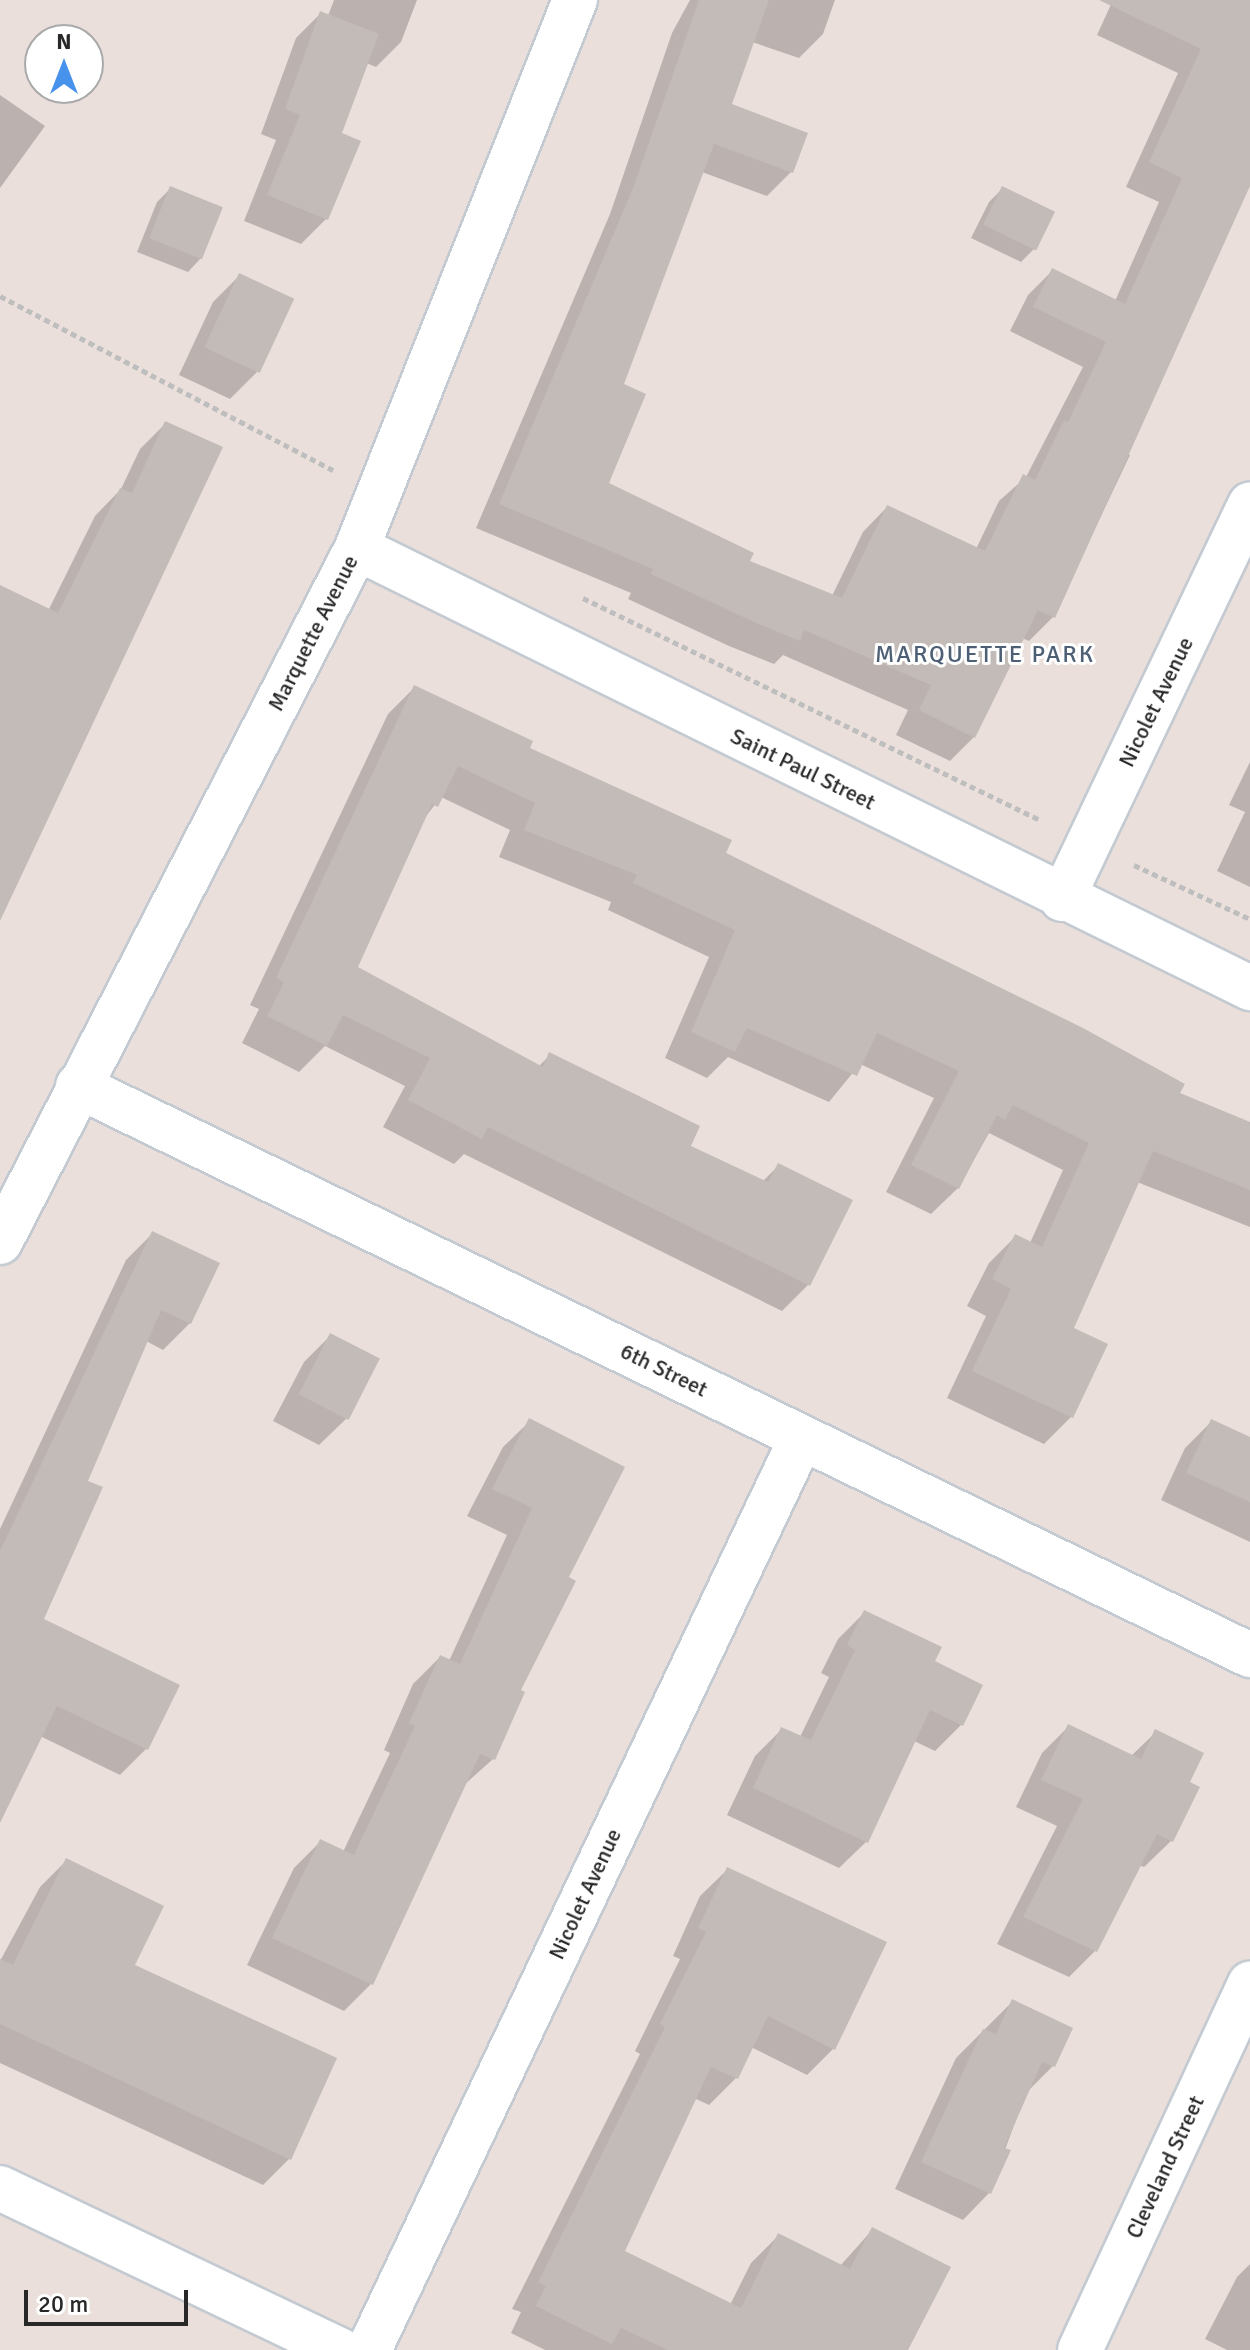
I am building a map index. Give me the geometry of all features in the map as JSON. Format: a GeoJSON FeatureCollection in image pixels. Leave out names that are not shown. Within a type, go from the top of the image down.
{"type":"FeatureCollection","features":[{"type":"Feature","properties":{"kind":"street","name":"Marquette Avenue"},"geometry":{"type":"LineString","coordinates":[[0,1242],[357,548],[575,0]]}},
{"type":"Feature","properties":{"kind":"street","name":"Nicolet Avenue"},"geometry":{"type":"LineString","coordinates":[[1062,899],[1250,505]]}},
{"type":"Feature","properties":{"kind":"street","name":"Saint Paul Street"},"geometry":{"type":"LineString","coordinates":[[357,548],[1062,899],[1250,988]]}},
{"type":"Feature","properties":{"kind":"street","name":"6th Street"},"geometry":{"type":"LineString","coordinates":[[78,1086],[1250,1655]]}},
{"type":"Feature","properties":{"kind":"street","name":"Nicolet Avenue"},"geometry":{"type":"LineString","coordinates":[[369,2350],[802,1437]]}},
{"type":"Feature","properties":{"kind":"street","name":"Cleveland Street"},"geometry":{"type":"LineString","coordinates":[[1080,2350],[1250,1984]]}},
{"type":"Feature","properties":{"kind":"street"},"geometry":{"type":"LineString","coordinates":[[0,2188],[340,2350]]}},
{"type":"Feature","properties":{"kind":"path"},"geometry":{"type":"LineString","coordinates":[[0,296],[378,493]]}},
{"type":"Feature","properties":{"kind":"path"},"geometry":{"type":"LineString","coordinates":[[579,596],[1250,919]]}},
{"type":"Feature","properties":{"kind":"building"},"geometry":{"type":"Polygon","coordinates":[[[699,0],[769,0],[732,104],[808,133],[793,173],[714,144],[624,384],[646,394],[609,483],[754,553],[750,561],[842,598],[887,505],[985,551],[1023,474],[1035,480],[1064,420],[1068,422],[1106,342],[1033,307],[1052,268],[1125,304],[1182,178],[1149,162],[1201,49],[1099,0],[1250,0],[1250,186],[1055,618],[1038,610],[975,738],[919,710],[931,685],[804,630],[800,641],[754,622],[651,574],[653,569],[499,504],[633,188],[699,0]]]}},
{"type":"Feature","properties":{"kind":"building"},"geometry":{"type":"Polygon","coordinates":[[[320,11],[379,34],[342,133],[361,141],[328,220],[267,195],[300,115],[285,109],[320,11]]]}},
{"type":"Feature","properties":{"kind":"building"},"geometry":{"type":"Polygon","coordinates":[[[170,186],[223,207],[202,259],[149,238],[170,186]]]}},
{"type":"Feature","properties":{"kind":"building"},"geometry":{"type":"Polygon","coordinates":[[[1002,186],[1055,212],[1036,251],[983,225],[1002,186]]]}},
{"type":"Feature","properties":{"kind":"building"},"geometry":{"type":"Polygon","coordinates":[[[239,273],[294,299],[260,373],[204,347],[239,273]]]}},
{"type":"Feature","properties":{"kind":"building"},"geometry":{"type":"Polygon","coordinates":[[[165,421],[223,447],[0,921],[0,585],[58,613],[120,488],[132,493],[165,421]]]}},
{"type":"Feature","properties":{"kind":"building"},"geometry":{"type":"Polygon","coordinates":[[[414,685],[533,741],[530,748],[732,840],[726,853],[1083,1028],[1185,1084],[1180,1093],[1250,1122],[1250,1190],[1153,1151],[1074,1328],[1108,1344],[1073,1418],[972,1371],[1011,1289],[992,1279],[1015,1234],[1042,1247],[1089,1143],[1013,1105],[1005,1120],[997,1115],[959,1189],[911,1165],[959,1071],[877,1033],[857,1076],[747,1028],[735,1052],[691,1032],[735,930],[633,883],[637,875],[524,830],[535,803],[458,766],[438,807],[432,804],[358,967],[543,1067],[549,1052],[700,1126],[691,1146],[768,1182],[778,1163],[853,1200],[810,1286],[488,1127],[482,1139],[408,1100],[430,1058],[343,1015],[327,1046],[267,1016],[284,982],[276,978],[414,685]]]}},
{"type":"Feature","properties":{"kind":"building"},"geometry":{"type":"Polygon","coordinates":[[[152,1231],[220,1263],[191,1324],[161,1310],[88,1481],[103,1487],[44,1619],[180,1685],[148,1750],[57,1706],[0,1823],[0,1551],[152,1231]]]}},
{"type":"Feature","properties":{"kind":"building"},"geometry":{"type":"Polygon","coordinates":[[[330,1333],[380,1358],[349,1420],[299,1394],[330,1333]]]}},
{"type":"Feature","properties":{"kind":"building"},"geometry":{"type":"Polygon","coordinates":[[[529,1418],[625,1467],[569,1577],[576,1581],[521,1690],[525,1692],[495,1760],[480,1754],[373,1985],[272,1938],[320,1839],[354,1855],[415,1726],[409,1723],[440,1655],[460,1664],[532,1508],[492,1489],[529,1418]]]}},
{"type":"Feature","properties":{"kind":"building"},"geometry":{"type":"Polygon","coordinates":[[[1211,1419],[1250,1437],[1250,1502],[1186,1473],[1211,1419]]]}},
{"type":"Feature","properties":{"kind":"building"},"geometry":{"type":"Polygon","coordinates":[[[864,1610],[942,1647],[935,1661],[983,1685],[963,1726],[930,1710],[868,1843],[753,1788],[781,1727],[811,1740],[855,1650],[847,1645],[864,1610]]]}},
{"type":"Feature","properties":{"kind":"building"},"geometry":{"type":"Polygon","coordinates":[[[1068,1724],[1141,1759],[1155,1729],[1204,1753],[1190,1782],[1200,1787],[1173,1842],[1157,1834],[1097,1952],[1023,1917],[1083,1799],[1041,1780],[1068,1724]]]}},
{"type":"Feature","properties":{"kind":"building"},"geometry":{"type":"Polygon","coordinates":[[[66,1858],[164,1906],[135,1965],[337,2058],[291,2160],[0,2024],[0,1959],[13,1965],[66,1858]]]}},
{"type":"Feature","properties":{"kind":"building"},"geometry":{"type":"Polygon","coordinates":[[[727,1867],[887,1942],[835,2050],[768,2016],[738,2079],[711,2067],[625,2251],[741,2308],[778,2233],[850,2269],[872,2227],[951,2267],[908,2350],[668,2350],[621,2328],[612,2344],[536,2306],[546,2286],[538,2282],[665,2027],[660,2024],[706,1932],[698,1928],[727,1867]]]}},
{"type":"Feature","properties":{"kind":"building"},"geometry":{"type":"Polygon","coordinates":[[[1012,1999],[1073,2028],[1055,2067],[1042,2062],[1004,2148],[1011,2150],[991,2194],[921,2162],[983,2029],[996,2034],[1012,1999]]]}},
{"type":"Feature","properties":{"kind":"district","name":"MARQUETTE PARK"},"geometry":{"type":"Point","coordinates":[985,655]}}]}
